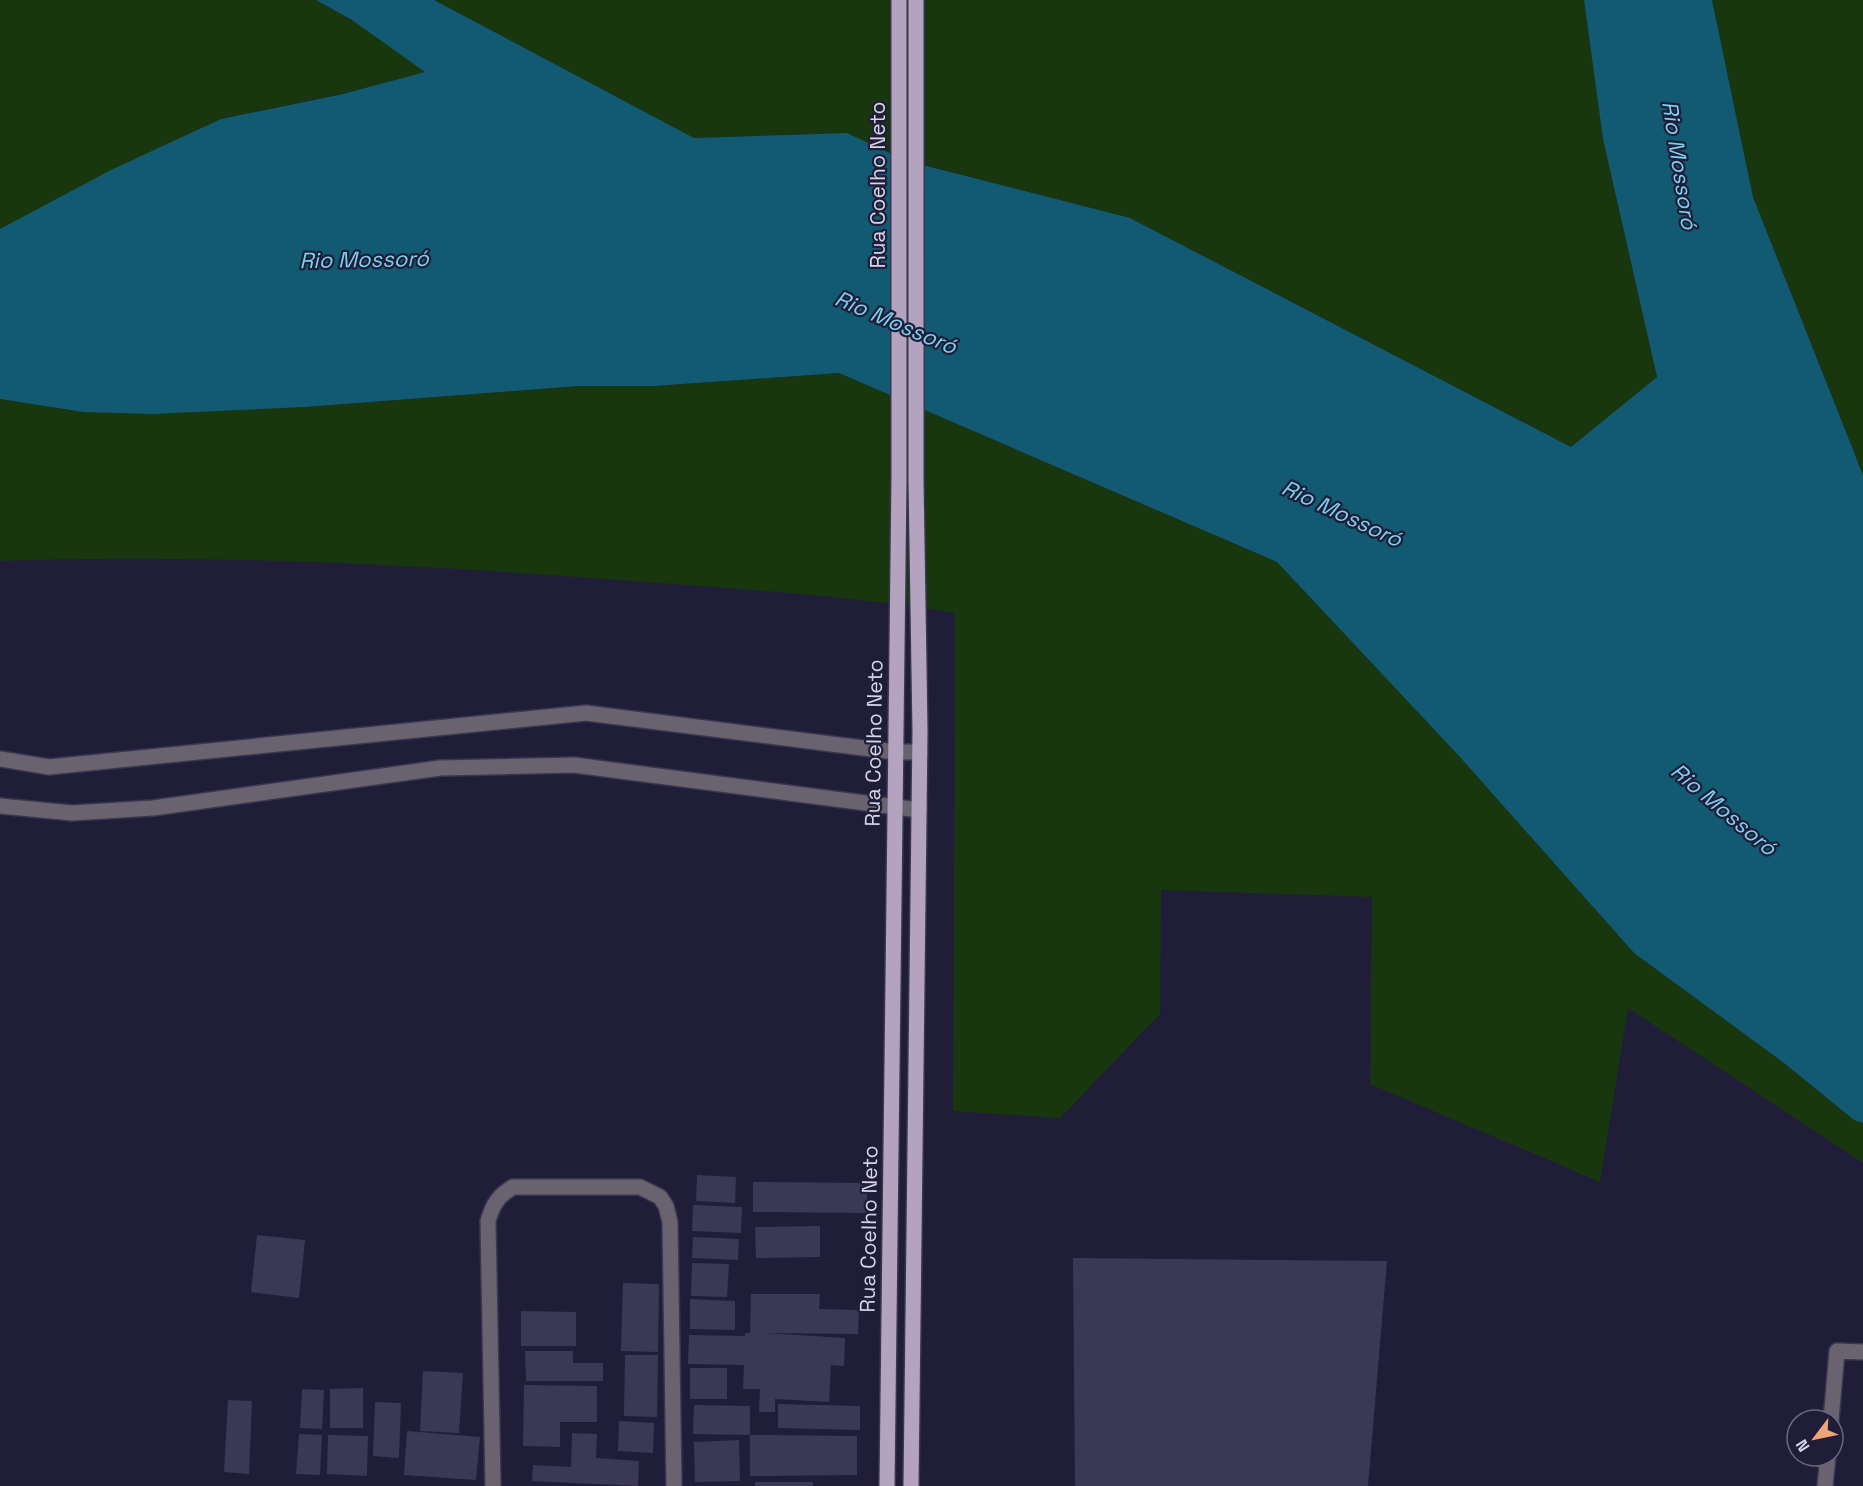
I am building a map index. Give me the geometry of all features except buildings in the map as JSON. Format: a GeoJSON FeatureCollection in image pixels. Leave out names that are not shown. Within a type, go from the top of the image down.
{"type":"FeatureCollection","features":[{"type":"Feature","properties":{"kind":"main road","name":"Rua Coelho Neto"},"geometry":{"type":"LineString","coordinates":[[887,1486],[899,479],[899,0]]}},
{"type":"Feature","properties":{"kind":"main road","name":"Rua Coelho Neto"},"geometry":{"type":"LineString","coordinates":[[911,1486],[920,752],[916,480],[916,0]]}},
{"type":"Feature","properties":{"kind":"street"},"geometry":{"type":"LineString","coordinates":[[0,759],[49,767],[586,713],[894,752],[920,752]]}},
{"type":"Feature","properties":{"kind":"street"},"geometry":{"type":"LineString","coordinates":[[0,806],[84,813],[153,808],[440,768],[574,765],[919,810]]}},
{"type":"Feature","properties":{"kind":"street"},"geometry":{"type":"LineString","coordinates":[[493,1486],[488,1221],[492,1206],[500,1195],[513,1187],[640,1187],[660,1197],[666,1206],[670,1222],[674,1486]]}},
{"type":"Feature","properties":{"kind":"street"},"geometry":{"type":"LineString","coordinates":[[1832,1408],[1837,1351],[1863,1352]]}},
{"type":"Feature","properties":{"kind":"street"},"geometry":{"type":"LineString","coordinates":[[1825,1486],[1827,1468]]}},
{"type":"Feature","properties":{"kind":"green space"},"geometry":{"type":"Polygon","coordinates":[[[0,0],[316,0],[352,20],[426,72],[355,91],[221,119],[0,229],[0,0]]]}},
{"type":"Feature","properties":{"kind":"green space"},"geometry":{"type":"Polygon","coordinates":[[[434,0],[1584,0],[1603,139],[1657,377],[1571,447],[1130,218],[907,161],[846,133],[694,138],[434,0]]]}},
{"type":"Feature","properties":{"kind":"green space"},"geometry":{"type":"Polygon","coordinates":[[[1712,0],[1863,0],[1863,475],[1753,197],[1712,0]]]}},
{"type":"Feature","properties":{"kind":"green space"},"geometry":{"type":"Polygon","coordinates":[[[839,373],[1277,562],[1459,756],[1634,953],[1784,1063],[1854,1120],[1863,1123],[1863,1163],[1628,1008],[1600,1182],[1370,1084],[1372,897],[1161,890],[1160,1014],[1060,1118],[953,1111],[955,613],[780,592],[454,569],[227,560],[0,561],[0,399],[83,412],[305,407],[578,386],[654,386],[839,373]]]}},
{"type":"Feature","properties":{"kind":"water","name":"Rio Mossoró"},"geometry":{"type":"Polygon","coordinates":[[[316,0],[434,0],[694,138],[847,133],[907,161],[1130,218],[1571,447],[1657,377],[1603,139],[1584,0],[1712,0],[1753,197],[1863,475],[1863,1123],[1854,1120],[1784,1063],[1634,953],[1459,756],[1277,562],[839,373],[654,386],[578,386],[305,407],[152,414],[83,412],[0,399],[0,229],[111,170],[221,119],[343,94],[425,72],[352,20],[316,0]]]}}]}
